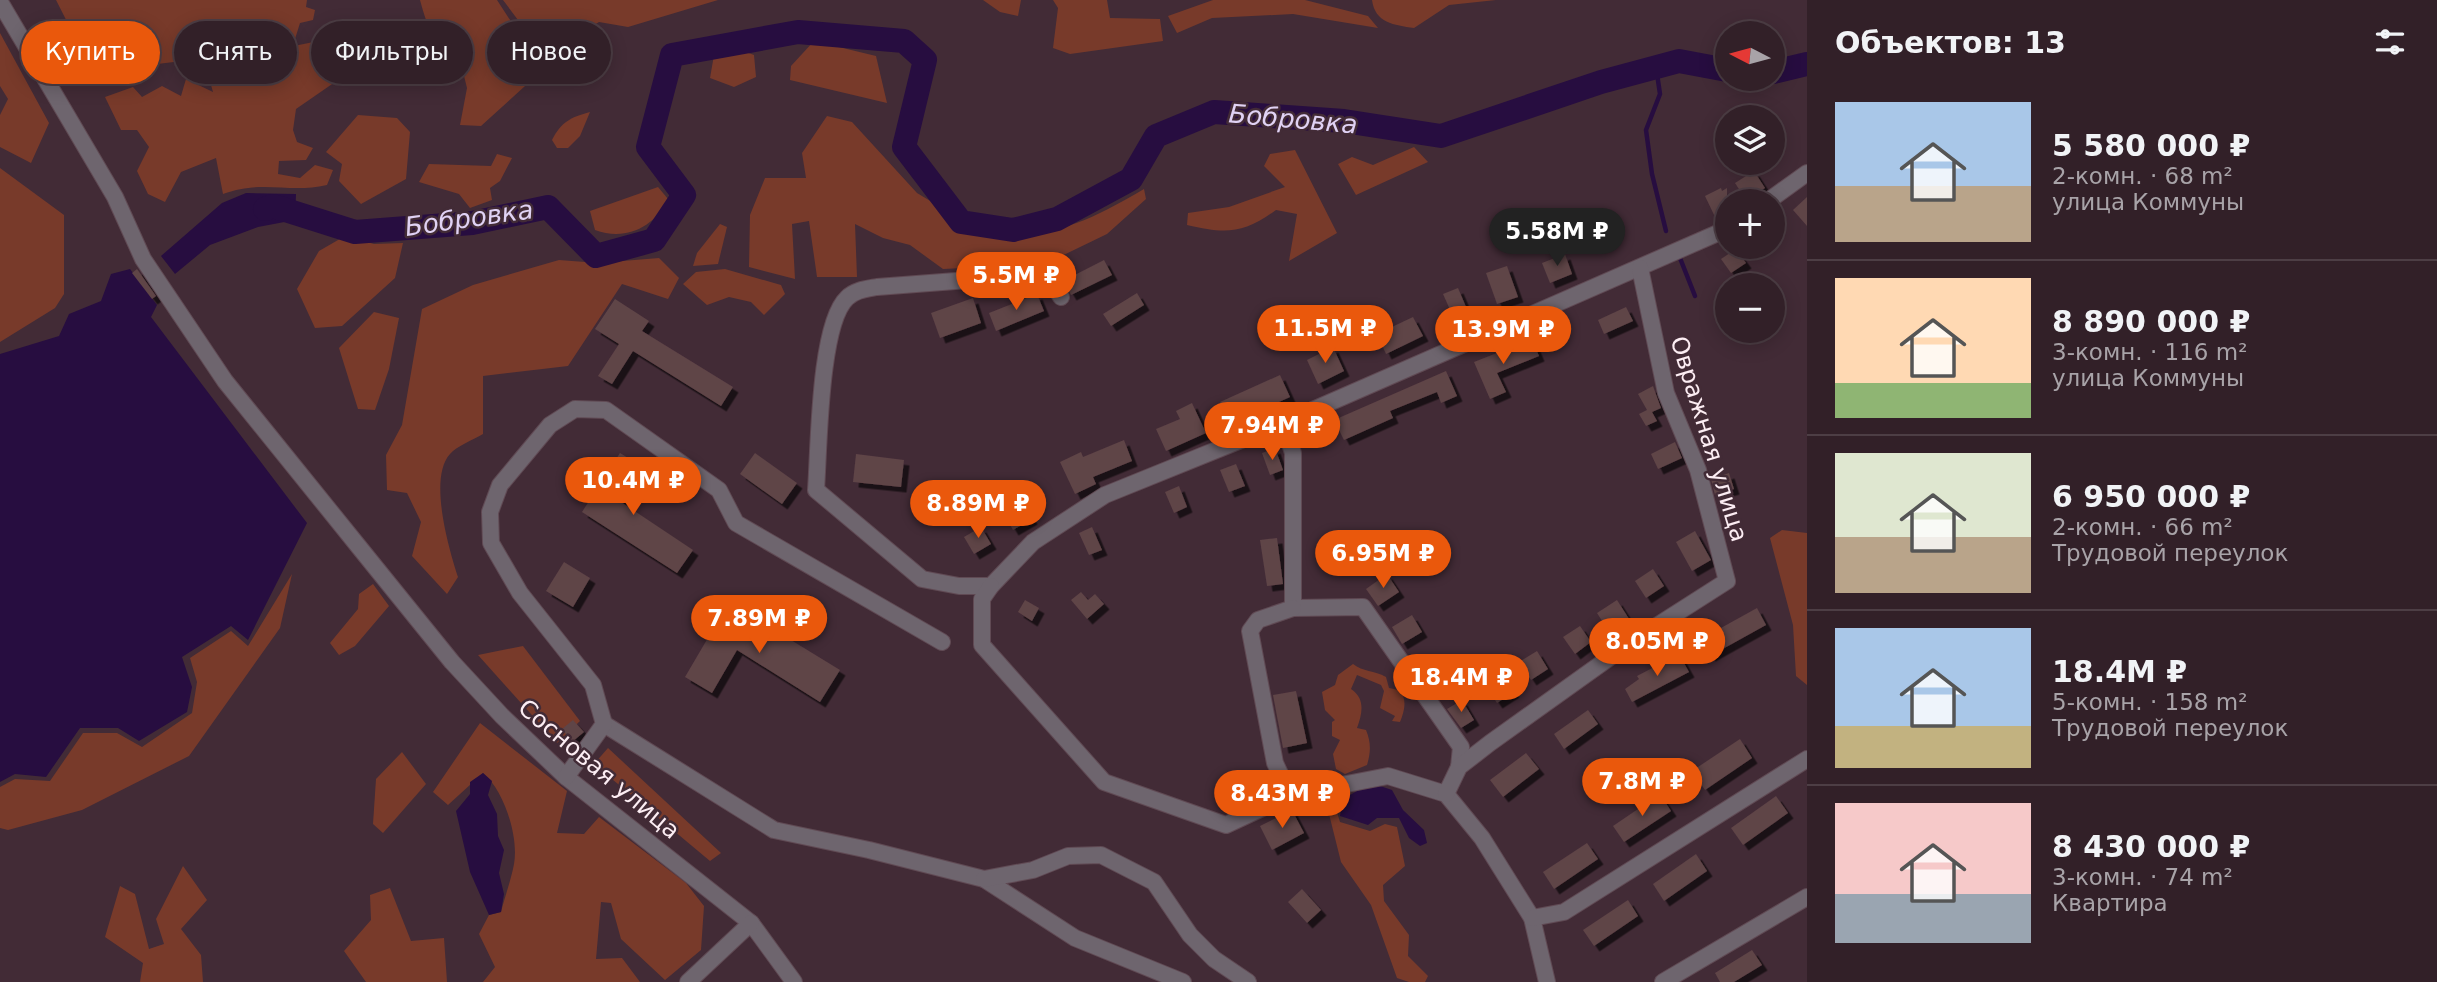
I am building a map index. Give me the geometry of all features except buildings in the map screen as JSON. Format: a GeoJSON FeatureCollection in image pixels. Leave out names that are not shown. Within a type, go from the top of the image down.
{"type":"FeatureCollection","features":[{"type":"Feature","properties":{"kind":"street","name":"Сосновая улица"},"geometry":{"type":"LineString","coordinates":[[0,2],[115,197],[143,259],[225,381],[452,662],[502,716],[566,777],[751,923],[794,982]]}},
{"type":"Feature","properties":{"kind":"street"},"geometry":{"type":"LineString","coordinates":[[1785,189],[1807,173]]}},
{"type":"Feature","properties":{"kind":"street"},"geometry":{"type":"LineString","coordinates":[[1547,982],[1532,918],[1482,838],[1446,794],[1388,776],[1290,795],[1226,825],[1104,782],[982,645],[982,599],[1033,542],[1105,495],[1283,423],[1715,234]]}},
{"type":"Feature","properties":{"kind":"street","name":"Овражная улица"},"geometry":{"type":"LineString","coordinates":[[1459,767],[1630,643],[1727,581],[1698,470],[1666,393],[1640,268]]}},
{"type":"Feature","properties":{"kind":"street"},"geometry":{"type":"LineString","coordinates":[[991,586],[959,586],[922,579],[816,490],[831,325],[846,299],[861,289],[877,287],[1047,274],[1061,297]]}},
{"type":"Feature","properties":{"kind":"street"},"geometry":{"type":"LineString","coordinates":[[942,642],[736,523],[719,490],[606,410],[575,409],[550,425],[500,485],[490,512],[491,543],[520,593],[593,685],[604,724],[774,830],[870,850],[984,879],[1075,938],[1183,982]]}},
{"type":"Feature","properties":{"kind":"street"},"geometry":{"type":"LineString","coordinates":[[1283,423],[1293,453],[1293,608]]}},
{"type":"Feature","properties":{"kind":"street"},"geometry":{"type":"LineString","coordinates":[[1290,795],[1275,763],[1250,631],[1258,621],[1293,608],[1363,607],[1461,747],[1459,767],[1446,794]]}},
{"type":"Feature","properties":{"kind":"street"},"geometry":{"type":"LineString","coordinates":[[566,777],[604,724]]}},
{"type":"Feature","properties":{"kind":"street"},"geometry":{"type":"LineString","coordinates":[[1532,918],[1564,912],[1807,759]]}},
{"type":"Feature","properties":{"kind":"street"},"geometry":{"type":"LineString","coordinates":[[984,879],[1033,870],[1068,856],[1101,855],[1154,882],[1206,951],[1248,982]]}},
{"type":"Feature","properties":{"kind":"street"},"geometry":{"type":"LineString","coordinates":[[1663,982],[1807,897]]}},
{"type":"Feature","properties":{"kind":"street"},"geometry":{"type":"LineString","coordinates":[[688,982],[751,923]]}},
{"type":"Feature","properties":{"kind":"shaded area"},"geometry":{"type":"Polygon","coordinates":[[[56,0],[307,0],[306,7],[315,10],[313,20],[300,23],[297,33],[297,21],[174,21],[174,62],[160,64],[160,21],[67,21],[56,0]]]}},
{"type":"Feature","properties":{"kind":"shaded area"},"geometry":{"type":"Polygon","coordinates":[[[420,0],[497,0],[511,21],[487,21],[487,84],[527,84],[481,126],[460,125],[466,84],[473,84],[473,21],[426,21],[420,0]]]}},
{"type":"Feature","properties":{"kind":"shaded area"},"geometry":{"type":"Polygon","coordinates":[[[503,0],[718,0],[628,27],[611,24],[611,21],[518,20],[503,0]]]}},
{"type":"Feature","properties":{"kind":"shaded area"},"geometry":{"type":"Polygon","coordinates":[[[983,0],[1021,0],[1018,16],[1000,12],[983,0]]]}},
{"type":"Feature","properties":{"kind":"shaded area"},"geometry":{"type":"Polygon","coordinates":[[[1053,0],[1107,0],[1110,18],[1160,19],[1163,41],[1070,54],[1053,48],[1058,8],[1053,0]]]}},
{"type":"Feature","properties":{"kind":"shaded area"},"geometry":{"type":"Polygon","coordinates":[[[1213,0],[1305,0],[1368,16],[1378,28],[1293,14],[1212,18],[1177,33],[1168,16],[1213,0]]]}},
{"type":"Feature","properties":{"kind":"shaded area"},"geometry":{"type":"Polygon","coordinates":[[[1372,0],[1496,0],[1449,5],[1414,28],[1393,24],[1381,18],[1372,0]]]}},
{"type":"Feature","properties":{"kind":"shaded area"},"geometry":{"type":"Polygon","coordinates":[[[0,33],[21,72],[21,84],[28,84],[49,123],[31,163],[0,147],[0,115],[8,99],[0,86],[0,33]]]}},
{"type":"Feature","properties":{"kind":"shaded area"},"geometry":{"type":"Polygon","coordinates":[[[814,41],[876,56],[887,103],[790,80],[791,66],[814,41]]]}},
{"type":"Feature","properties":{"kind":"shaded area"},"geometry":{"type":"Polygon","coordinates":[[[311,43],[311,84],[332,84],[296,109],[293,130],[297,142],[313,148],[306,160],[279,161],[278,174],[300,178],[315,165],[333,170],[327,185],[251,188],[223,194],[216,158],[181,172],[165,202],[148,194],[137,171],[149,147],[137,130],[121,130],[105,97],[133,87],[142,97],[162,86],[181,96],[185,84],[196,84],[213,92],[211,84],[297,84],[297,45],[311,43]]]}},
{"type":"Feature","properties":{"kind":"shaded area"},"geometry":{"type":"Polygon","coordinates":[[[737,49],[754,55],[756,77],[734,87],[710,78],[714,55],[737,49]]]}},
{"type":"Feature","properties":{"kind":"shaded area"},"geometry":{"type":"Polygon","coordinates":[[[590,112],[580,136],[568,148],[557,148],[552,140],[559,129],[572,118],[590,112]]]}},
{"type":"Feature","properties":{"kind":"shaded area"},"geometry":{"type":"Polygon","coordinates":[[[358,115],[397,118],[410,132],[406,179],[361,204],[339,181],[342,164],[326,152],[358,115]]]}},
{"type":"Feature","properties":{"kind":"shaded area"},"geometry":{"type":"Polygon","coordinates":[[[827,116],[852,122],[917,193],[937,205],[954,231],[1010,234],[1054,230],[1095,215],[1144,189],[1146,199],[1107,234],[1045,264],[943,269],[910,245],[883,238],[855,224],[857,277],[817,277],[809,221],[792,224],[795,279],[749,267],[750,215],[765,178],[806,178],[802,153],[827,116]]]}},
{"type":"Feature","properties":{"kind":"shaded area"},"geometry":{"type":"Polygon","coordinates":[[[1414,147],[1428,162],[1356,195],[1338,164],[1352,157],[1373,165],[1414,147]]]}},
{"type":"Feature","properties":{"kind":"shaded area"},"geometry":{"type":"Polygon","coordinates":[[[1295,150],[1337,233],[1289,261],[1297,214],[1276,210],[1254,224],[1224,231],[1187,225],[1188,213],[1229,207],[1285,187],[1264,166],[1270,154],[1295,150]]]}},
{"type":"Feature","properties":{"kind":"shaded area"},"geometry":{"type":"Polygon","coordinates":[[[497,154],[512,158],[500,181],[490,188],[492,200],[470,208],[459,194],[419,182],[429,164],[491,166],[497,154]]]}},
{"type":"Feature","properties":{"kind":"shaded area"},"geometry":{"type":"Polygon","coordinates":[[[0,168],[64,215],[64,294],[55,308],[0,342],[0,168]]]}},
{"type":"Feature","properties":{"kind":"shaded area"},"geometry":{"type":"Polygon","coordinates":[[[658,187],[668,199],[655,218],[647,224],[628,233],[595,230],[590,211],[658,187]]]}},
{"type":"Feature","properties":{"kind":"shaded area"},"geometry":{"type":"Polygon","coordinates":[[[246,193],[296,194],[295,220],[258,227],[210,245],[175,274],[161,256],[222,203],[246,193]]]}},
{"type":"Feature","properties":{"kind":"shaded area"},"geometry":{"type":"Polygon","coordinates":[[[720,224],[727,227],[718,264],[693,266],[697,253],[720,224]]]}},
{"type":"Feature","properties":{"kind":"shaded area"},"geometry":{"type":"Polygon","coordinates":[[[345,236],[374,244],[403,243],[395,278],[342,326],[315,328],[297,289],[319,251],[345,236]]]}},
{"type":"Feature","properties":{"kind":"shaded area"},"geometry":{"type":"Polygon","coordinates":[[[659,258],[679,278],[668,299],[622,284],[568,366],[483,376],[483,434],[450,454],[441,479],[442,514],[458,577],[447,594],[412,556],[421,522],[407,493],[387,490],[386,455],[402,425],[422,309],[473,285],[559,260],[598,263],[659,258]]]}},
{"type":"Feature","properties":{"kind":"shaded area"},"geometry":{"type":"Polygon","coordinates":[[[130,269],[157,305],[151,317],[307,523],[248,640],[231,626],[182,657],[192,687],[187,712],[139,741],[118,728],[80,728],[46,777],[15,774],[0,782],[0,354],[59,336],[69,314],[101,301],[111,274],[130,269]]]}},
{"type":"Feature","properties":{"kind":"shaded area"},"geometry":{"type":"Polygon","coordinates":[[[725,269],[781,285],[785,294],[764,315],[751,302],[729,297],[707,305],[683,284],[696,272],[725,269]]]}},
{"type":"Feature","properties":{"kind":"shaded area"},"geometry":{"type":"Polygon","coordinates":[[[374,312],[399,318],[389,369],[375,410],[358,409],[339,348],[374,312]]]}},
{"type":"Feature","properties":{"kind":"shaded area"},"geometry":{"type":"Polygon","coordinates":[[[1782,530],[1807,533],[1807,685],[1796,676],[1793,625],[1770,538],[1782,530]]]}},
{"type":"Feature","properties":{"kind":"shaded area"},"geometry":{"type":"Polygon","coordinates":[[[292,574],[280,628],[189,756],[82,810],[8,830],[0,828],[0,787],[15,779],[50,781],[83,733],[117,733],[142,747],[192,713],[197,682],[190,658],[231,631],[248,646],[292,574]]]}},
{"type":"Feature","properties":{"kind":"shaded area"},"geometry":{"type":"Polygon","coordinates":[[[373,584],[389,606],[355,646],[339,655],[330,643],[358,609],[359,594],[373,584]]]}},
{"type":"Feature","properties":{"kind":"shaded area"},"geometry":{"type":"Polygon","coordinates":[[[523,646],[580,721],[557,743],[478,655],[523,646]]]}},
{"type":"Feature","properties":{"kind":"shaded area"},"geometry":{"type":"Polygon","coordinates":[[[1353,664],[1386,677],[1389,688],[1395,689],[1403,696],[1404,711],[1400,722],[1392,721],[1395,716],[1380,708],[1384,691],[1381,685],[1357,675],[1351,689],[1361,702],[1357,728],[1366,730],[1370,743],[1369,756],[1367,765],[1345,774],[1336,769],[1333,754],[1340,740],[1332,736],[1332,722],[1335,720],[1325,710],[1322,692],[1335,685],[1338,675],[1353,664]]]}},
{"type":"Feature","properties":{"kind":"shaded area"},"geometry":{"type":"Polygon","coordinates":[[[480,723],[567,791],[557,833],[584,834],[599,817],[686,883],[704,906],[701,950],[665,980],[621,939],[611,903],[601,902],[596,959],[622,958],[640,982],[483,982],[495,967],[479,934],[489,915],[501,912],[514,864],[512,828],[503,802],[483,773],[448,805],[433,792],[480,723]]]}},
{"type":"Feature","properties":{"kind":"shaded area"},"geometry":{"type":"Polygon","coordinates":[[[608,748],[721,853],[710,861],[594,764],[608,748]]]}},
{"type":"Feature","properties":{"kind":"shaded area"},"geometry":{"type":"Polygon","coordinates":[[[402,752],[426,784],[383,833],[373,824],[376,779],[402,752]]]}},
{"type":"Feature","properties":{"kind":"shaded area"},"geometry":{"type":"Polygon","coordinates":[[[483,773],[492,781],[488,795],[497,814],[498,836],[504,850],[499,873],[504,894],[501,912],[489,915],[470,872],[456,811],[470,794],[470,782],[483,773]]]}},
{"type":"Feature","properties":{"kind":"shaded area"},"geometry":{"type":"Polygon","coordinates":[[[1371,783],[1392,790],[1403,810],[1424,830],[1427,843],[1420,846],[1409,838],[1399,818],[1377,818],[1368,825],[1340,816],[1343,799],[1371,783]]]}},
{"type":"Feature","properties":{"kind":"shaded area"},"geometry":{"type":"Polygon","coordinates":[[[1323,790],[1331,793],[1340,822],[1370,831],[1385,824],[1397,827],[1405,866],[1383,885],[1384,901],[1409,935],[1408,956],[1428,976],[1425,982],[1409,982],[1397,978],[1371,905],[1341,862],[1323,790]]]}},
{"type":"Feature","properties":{"kind":"shaded area"},"geometry":{"type":"Polygon","coordinates":[[[183,866],[207,900],[181,929],[201,955],[203,982],[140,982],[143,963],[105,937],[120,886],[135,894],[149,949],[164,944],[156,919],[183,866]]]}},
{"type":"Feature","properties":{"kind":"shaded area"},"geometry":{"type":"Polygon","coordinates":[[[390,888],[411,941],[444,938],[447,982],[366,982],[344,951],[371,920],[370,895],[390,888]]]}},
{"type":"Feature","properties":{"kind":"waterway","name":"Бобровка"},"geometry":{"type":"LineString","coordinates":[[265,209],[273,206],[355,232],[472,223],[548,207],[596,256],[654,240],[684,195],[648,147],[672,55],[798,32],[904,41],[925,60],[904,147],[961,222],[1013,230],[1057,219],[1131,179],[1156,136],[1214,112],[1344,121],[1441,136],[1601,82],[1679,61],[1715,68]]}},
{"type":"Feature","properties":{"kind":"waterway","name":"Бобровка"},"geometry":{"type":"LineString","coordinates":[[1785,69],[1807,64]]}},
{"type":"Feature","properties":{"kind":"waterway"},"geometry":{"type":"LineString","coordinates":[[1656,67],[1660,94],[1646,130],[1652,174],[1666,231]]}},
{"type":"Feature","properties":{"kind":"waterway"},"geometry":{"type":"LineString","coordinates":[[1680,258],[1695,296]]}}]}
